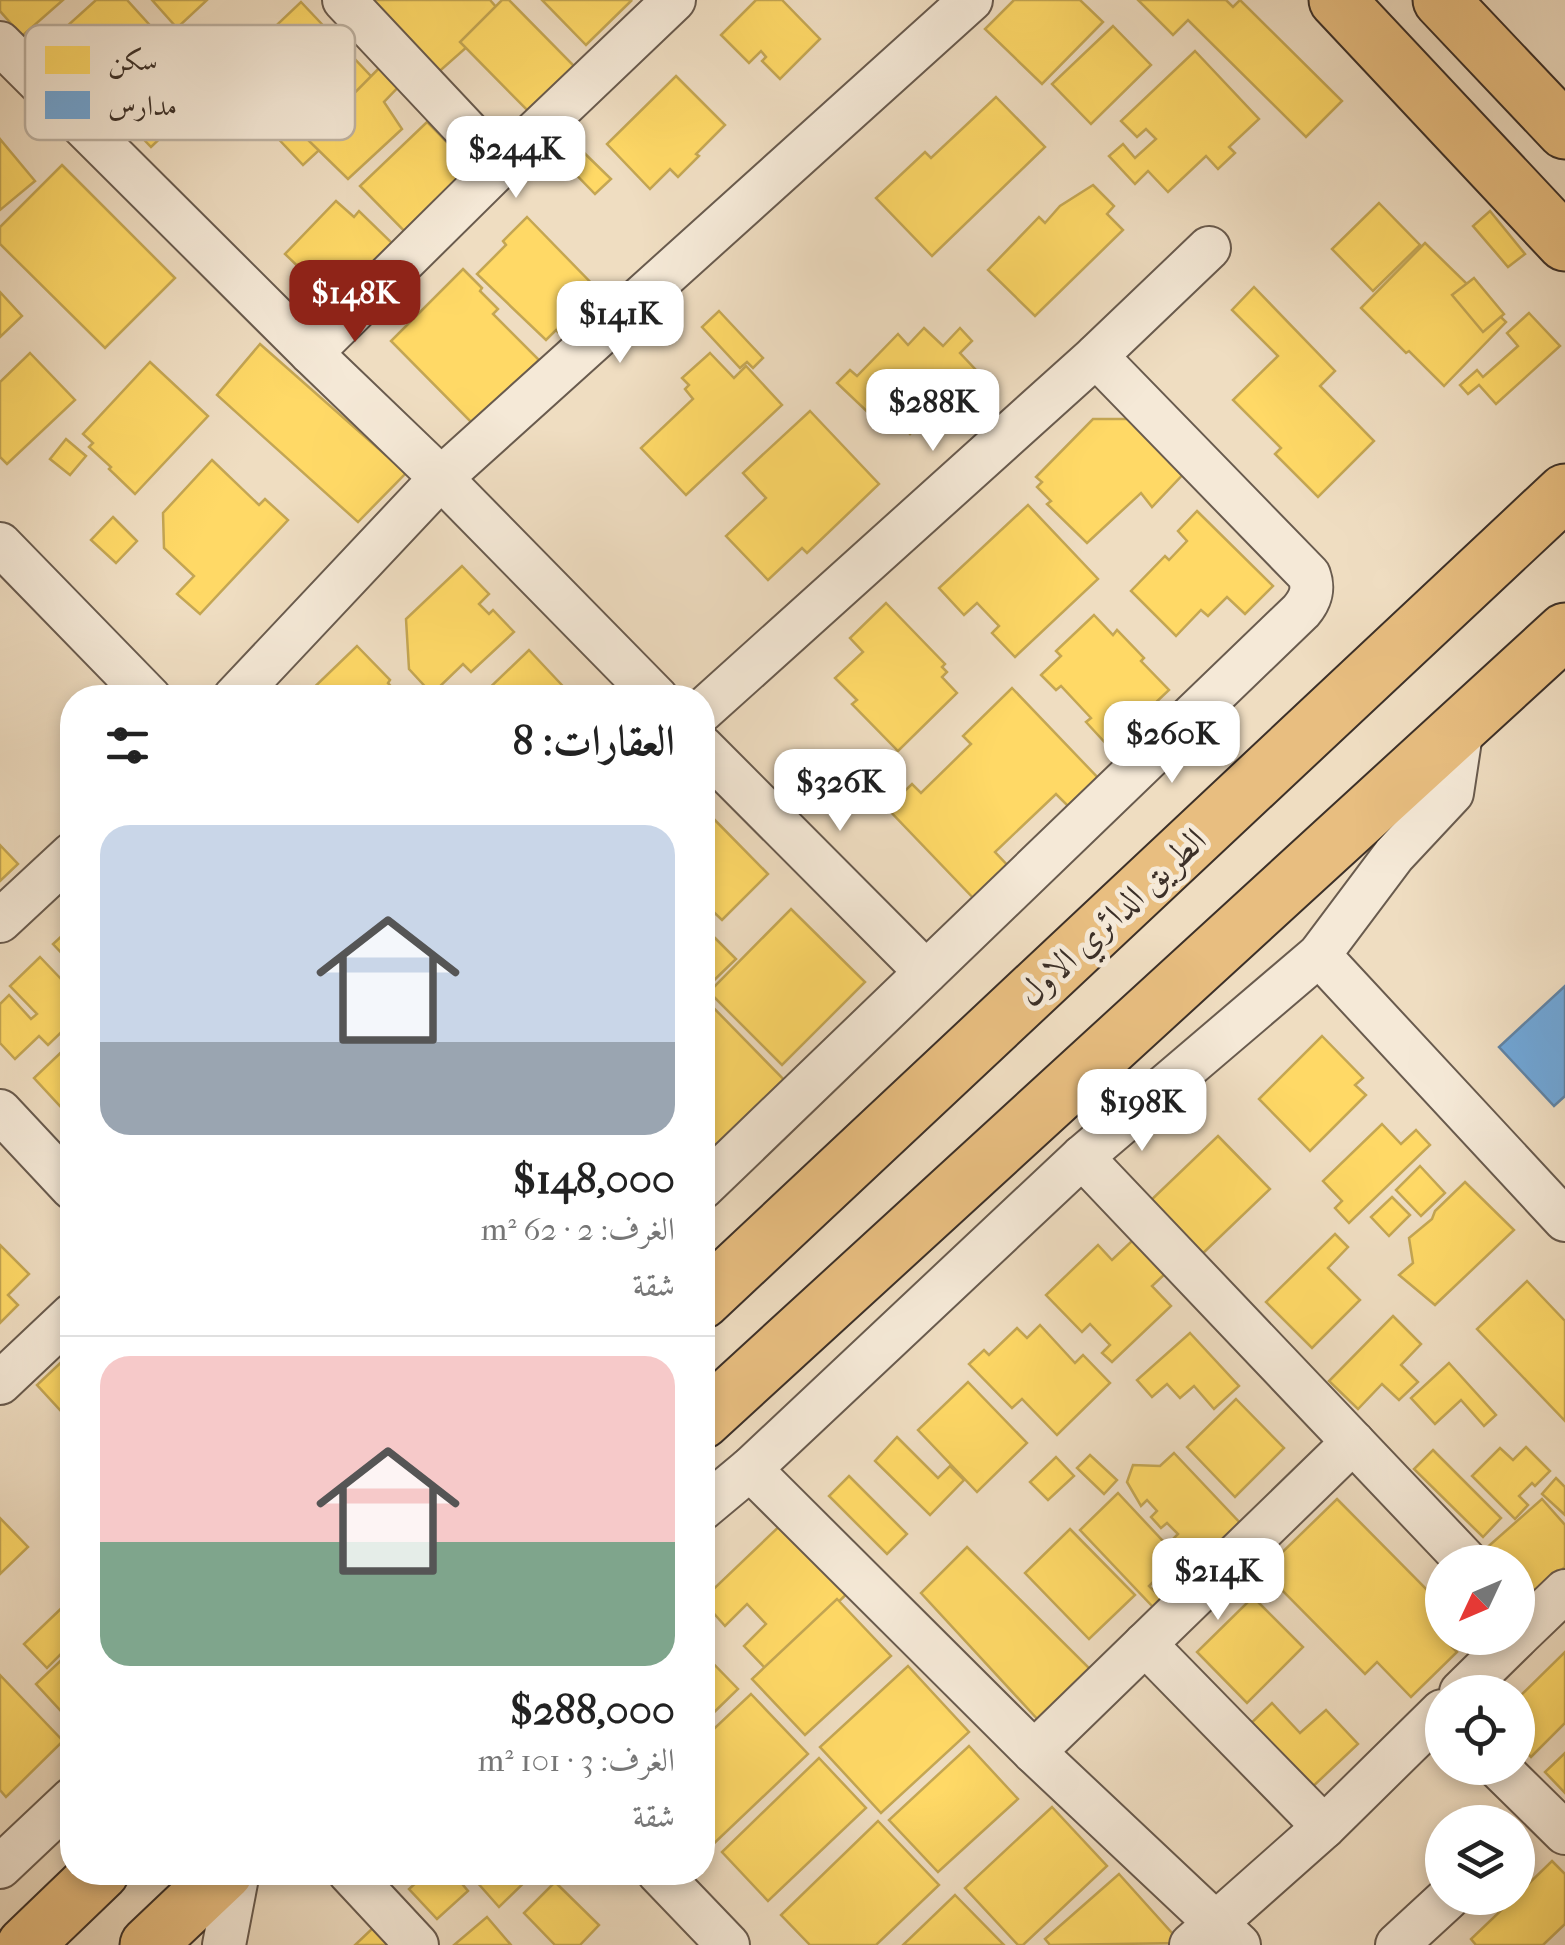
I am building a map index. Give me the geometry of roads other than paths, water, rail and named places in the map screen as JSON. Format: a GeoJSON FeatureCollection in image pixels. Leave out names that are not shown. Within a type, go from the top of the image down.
{"type":"FeatureCollection","features":[{"type":"Feature","properties":{"kind":"main road"},"geometry":{"type":"LineString","coordinates":[[1337,0],[1565,242]]}},
{"type":"Feature","properties":{"kind":"main road"},"geometry":{"type":"LineString","coordinates":[[1441,0],[1565,130]]}},
{"type":"Feature","properties":{"kind":"main road","name":"الطريق الدائري الاول"},"geometry":{"type":"LineString","coordinates":[[715,1289],[1565,492]]}},
{"type":"Feature","properties":{"kind":"main road"},"geometry":{"type":"LineString","coordinates":[[715,1409],[1565,630]]}},
{"type":"Feature","properties":{"kind":"main road"},"geometry":{"type":"LineString","coordinates":[[25,1945],[87,1885]]}},
{"type":"Feature","properties":{"kind":"main road"},"geometry":{"type":"LineString","coordinates":[[148,1945],[211,1885]]}},
{"type":"Feature","properties":{"kind":"street"},"geometry":{"type":"LineString","coordinates":[[344,0],[500,166]]}},
{"type":"Feature","properties":{"kind":"street"},"geometry":{"type":"LineString","coordinates":[[311,353],[674,0]]}},
{"type":"Feature","properties":{"kind":"street"},"geometry":{"type":"LineString","coordinates":[[246,685],[442,478],[971,0]]}},
{"type":"Feature","properties":{"kind":"street"},"geometry":{"type":"LineString","coordinates":[[0,43],[25,68]]}},
{"type":"Feature","properties":{"kind":"street"},"geometry":{"type":"LineString","coordinates":[[97,140],[442,478],[640,685]]}},
{"type":"Feature","properties":{"kind":"street"},"geometry":{"type":"LineString","coordinates":[[715,698],[1096,356],[1209,248]]}},
{"type":"Feature","properties":{"kind":"street"},"geometry":{"type":"LineString","coordinates":[[715,1175],[1308,603],[1312,594],[1309,574],[1096,356]]}},
{"type":"Feature","properties":{"kind":"street"},"geometry":{"type":"LineString","coordinates":[[0,544],[137,685]]}},
{"type":"Feature","properties":{"kind":"street"},"geometry":{"type":"LineString","coordinates":[[715,1498],[1082,1157],[1318,956],[1394,855],[1452,793],[1462,727]]}},
{"type":"Feature","properties":{"kind":"street"},"geometry":{"type":"LineString","coordinates":[[715,760],[926,972]]}},
{"type":"Feature","properties":{"kind":"street"},"geometry":{"type":"LineString","coordinates":[[0,922],[60,865]]}},
{"type":"Feature","properties":{"kind":"street"},"geometry":{"type":"LineString","coordinates":[[1318,956],[1565,1220]]}},
{"type":"Feature","properties":{"kind":"street"},"geometry":{"type":"LineString","coordinates":[[0,1111],[60,1175]]}},
{"type":"Feature","properties":{"kind":"street"},"geometry":{"type":"LineString","coordinates":[[1082,1157],[1451,1545]]}},
{"type":"Feature","properties":{"kind":"street"},"geometry":{"type":"LineString","coordinates":[[0,1383],[60,1326]]}},
{"type":"Feature","properties":{"kind":"street"},"geometry":{"type":"LineString","coordinates":[[1034,1752],[1353,1442]]}},
{"type":"Feature","properties":{"kind":"street"},"geometry":{"type":"LineString","coordinates":[[750,1469],[1215,1938],[1425,1729]]}},
{"type":"Feature","properties":{"kind":"street"},"geometry":{"type":"LineString","coordinates":[[1535,1616],[1565,1591]]}},
{"type":"Feature","properties":{"kind":"street"},"geometry":{"type":"LineString","coordinates":[[1145,1644],[1324,1828]]}},
{"type":"Feature","properties":{"kind":"street"},"geometry":{"type":"LineString","coordinates":[[1477,1675],[1495,1655]]}},
{"type":"Feature","properties":{"kind":"street"},"geometry":{"type":"LineString","coordinates":[[1512,1785],[1542,1824]]}},
{"type":"Feature","properties":{"kind":"street"},"geometry":{"type":"LineString","coordinates":[[0,1867],[60,1810]]}},
{"type":"Feature","properties":{"kind":"street"},"geometry":{"type":"LineString","coordinates":[[224,1945],[236,1885]]}},
{"type":"Feature","properties":{"kind":"street"},"geometry":{"type":"LineString","coordinates":[[361,1885],[416,1945]]}},
{"type":"Feature","properties":{"kind":"street"},"geometry":{"type":"LineString","coordinates":[[670,1885],[728,1945]]}},
{"type":"Feature","properties":{"kind":"street"},"geometry":{"type":"LineString","coordinates":[[1397,1945],[1430,1915]]}}]}
